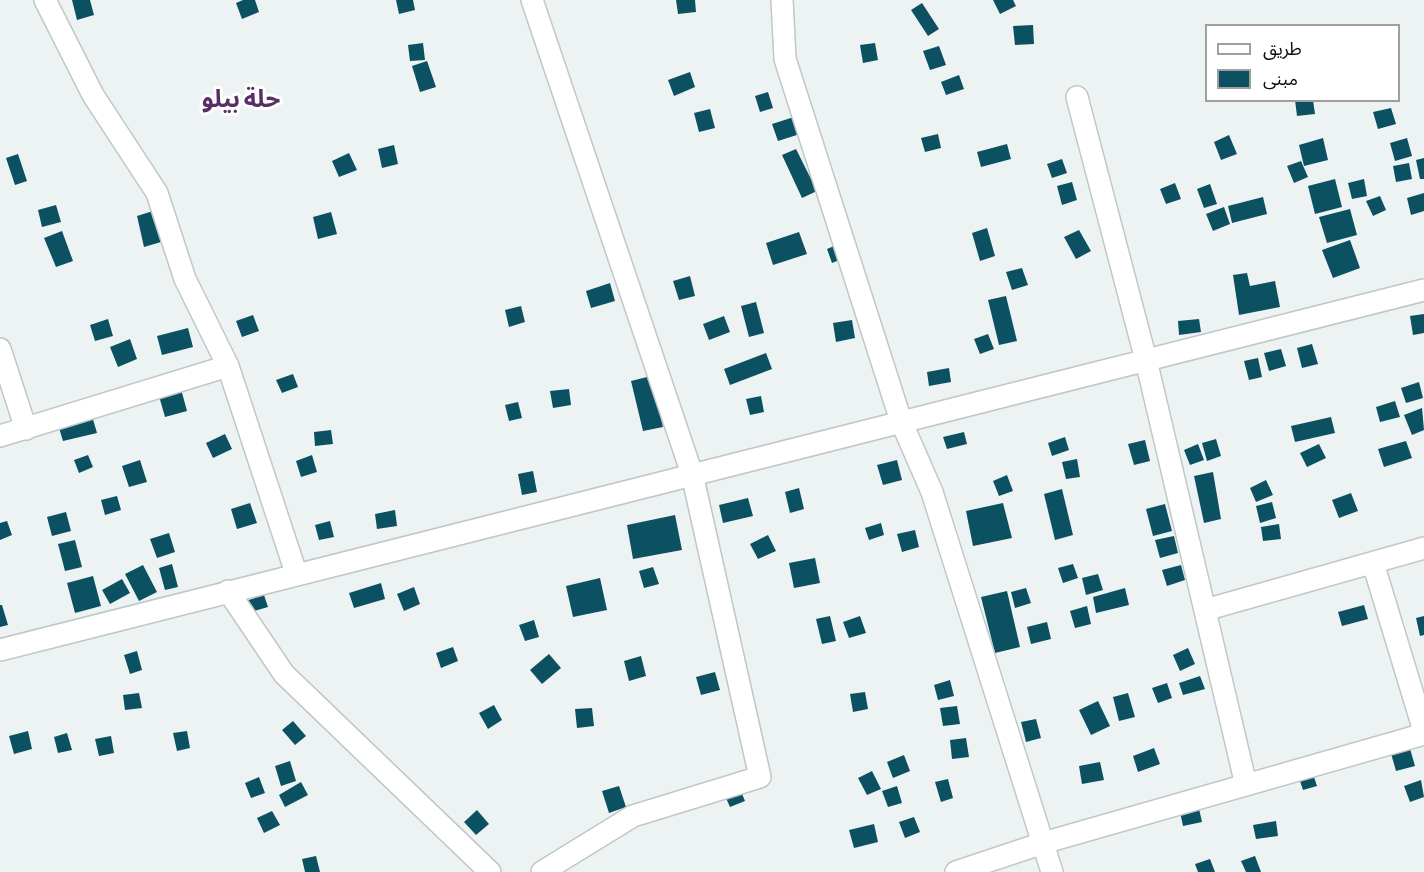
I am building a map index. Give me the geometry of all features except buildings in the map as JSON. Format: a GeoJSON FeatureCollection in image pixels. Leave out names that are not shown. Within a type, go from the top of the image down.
{"type":"FeatureCollection","features":[{"type":"Feature","properties":{"kind":"street"},"geometry":{"type":"LineString","coordinates":[[45,0],[93,95],[157,193],[185,279],[228,366],[296,573]]}},
{"type":"Feature","properties":{"kind":"street"},"geometry":{"type":"LineString","coordinates":[[532,0],[692,474],[760,777],[633,816],[542,872]]}},
{"type":"Feature","properties":{"kind":"street"},"geometry":{"type":"LineString","coordinates":[[782,0],[785,59],[901,421],[932,492],[1052,872]]}},
{"type":"Feature","properties":{"kind":"street"},"geometry":{"type":"LineString","coordinates":[[1077,97],[1146,360],[1246,785]]}},
{"type":"Feature","properties":{"kind":"street"},"geometry":{"type":"LineString","coordinates":[[0,650],[296,573],[1424,290]]}},
{"type":"Feature","properties":{"kind":"street"},"geometry":{"type":"LineString","coordinates":[[0,349],[26,429]]}},
{"type":"Feature","properties":{"kind":"street"},"geometry":{"type":"LineString","coordinates":[[0,436],[228,366]]}},
{"type":"Feature","properties":{"kind":"street"},"geometry":{"type":"LineString","coordinates":[[1205,610],[1424,548]]}},
{"type":"Feature","properties":{"kind":"street"},"geometry":{"type":"LineString","coordinates":[[956,872],[1043,843],[1424,732],[1373,563]]}},
{"type":"Feature","properties":{"kind":"street"},"geometry":{"type":"LineString","coordinates":[[228,591],[284,674],[490,872]]}},
{"type":"Feature","properties":{"kind":"district","name":"حلة بيلو"},"geometry":{"type":"Point","coordinates":[241,101]}}]}
